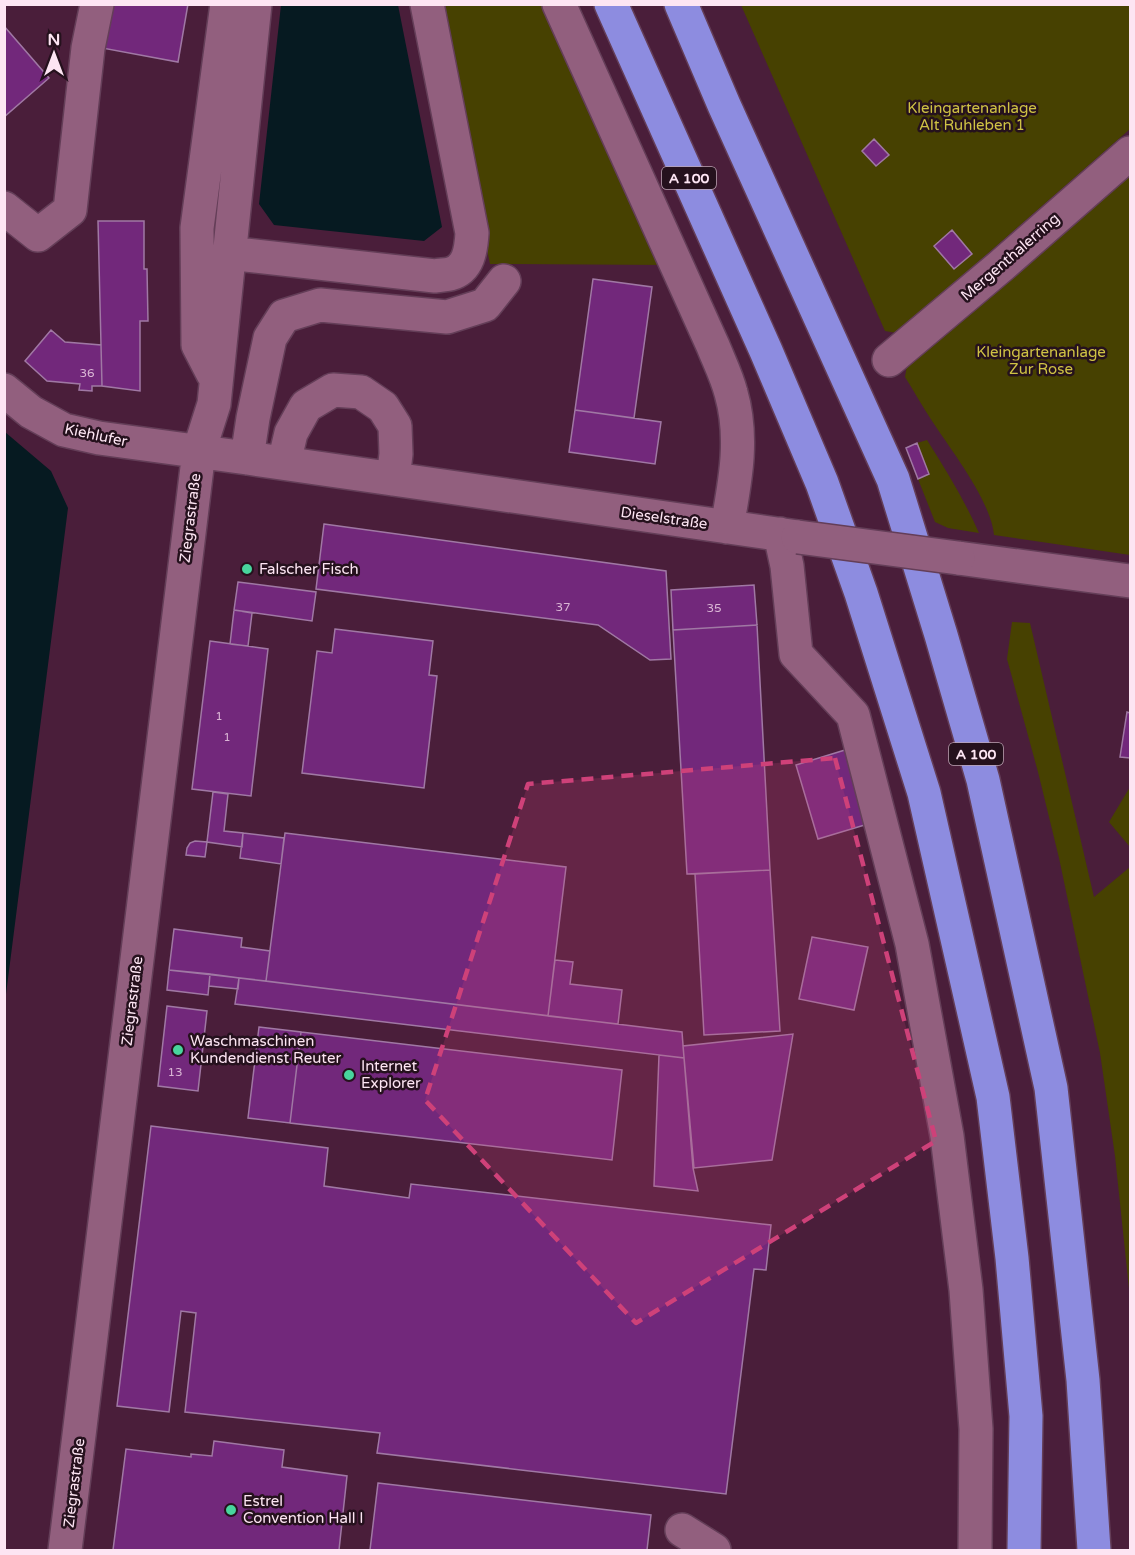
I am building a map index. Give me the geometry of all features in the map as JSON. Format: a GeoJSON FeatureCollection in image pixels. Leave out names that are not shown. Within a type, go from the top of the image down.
{"type":"FeatureCollection","features":[{"type":"Feature","properties":{"kind":"highway","name":"A 100"},"geometry":{"type":"LineString","coordinates":[[611,4],[757,330],[822,483],[861,593],[924,793],[993,1097],[1012,1258],[1026,1416],[1024,1551]]}},
{"type":"Feature","properties":{"kind":"highway","name":"A 100"},"geometry":{"type":"LineString","coordinates":[[681,4],[724,105],[893,479],[983,780],[1051,1088],[1083,1380],[1094,1551]]}},
{"type":"Feature","properties":{"kind":"street"},"geometry":{"type":"LineString","coordinates":[[4,208],[38,235],[70,210],[88,48],[97,4]]}},
{"type":"Feature","properties":{"kind":"street"},"geometry":{"type":"LineString","coordinates":[[216,381],[198,345],[197,228],[227,4]]}},
{"type":"Feature","properties":{"kind":"street","name":"Ziegrastraße"},"geometry":{"type":"LineString","coordinates":[[65,1551],[199,451],[214,404],[255,4]]}},
{"type":"Feature","properties":{"kind":"street"},"geometry":{"type":"LineString","coordinates":[[228,253],[435,276],[453,274],[465,264],[471,250],[472,233],[427,4]]}},
{"type":"Feature","properties":{"kind":"street"},"geometry":{"type":"LineString","coordinates":[[560,4],[713,346],[732,394],[737,433],[737,467],[727,527]]}},
{"type":"Feature","properties":{"kind":"street","name":"Mergenthalerring"},"geometry":{"type":"LineString","coordinates":[[889,360],[1131,153]]}},
{"type":"Feature","properties":{"kind":"street"},"geometry":{"type":"LineString","coordinates":[[247,458],[270,338],[284,316],[320,305],[447,317],[485,305],[504,281]]}},
{"type":"Feature","properties":{"kind":"street","name":"Kiehlufer"},"geometry":{"type":"LineString","coordinates":[[4,390],[31,412],[64,430],[99,438],[199,451]]}},
{"type":"Feature","properties":{"kind":"street"},"geometry":{"type":"LineString","coordinates":[[284,463],[291,433],[306,406],[333,390],[361,392],[383,406],[395,426],[396,454],[393,479]]}},
{"type":"Feature","properties":{"kind":"street","name":"Dieselstraße"},"geometry":{"type":"LineString","coordinates":[[199,451],[789,536],[1131,581]]}},
{"type":"Feature","properties":{"kind":"street"},"geometry":{"type":"LineString","coordinates":[[789,536],[787,566],[796,654],[853,715],[912,944],[947,1136],[966,1290],[976,1429],[975,1551]]}},
{"type":"Feature","properties":{"kind":"street"},"geometry":{"type":"LineString","coordinates":[[682,1530],[714,1551]]}},
{"type":"Feature","properties":{"kind":"highlighted area"},"geometry":{"type":"Polygon","coordinates":[[[835,758],[936,1141],[636,1323],[425,1100],[528,784],[835,758]]]}},
{"type":"Feature","properties":{"kind":"green space"},"geometry":{"type":"Polygon","coordinates":[[[437,5],[553,5],[669,265],[490,264],[437,5]]]}},
{"type":"Feature","properties":{"kind":"green space","name":"Kleingartenanlage Alt Ruhleben 1"},"geometry":{"type":"Polygon","coordinates":[[[741,5],[1130,5],[1130,129],[938,297],[941,303],[903,334],[885,331],[741,5]]]}},
{"type":"Feature","properties":{"kind":"green space","name":"Kleingartenanlage Zur Rose"},"geometry":{"type":"Polygon","coordinates":[[[1130,164],[1130,555],[994,535],[986,507],[978,492],[905,377],[909,354],[1130,164]]]}},
{"type":"Feature","properties":{"kind":"green space"},"geometry":{"type":"Polygon","coordinates":[[[927,440],[961,497],[979,533],[948,528],[935,522],[918,479],[929,474],[917,443],[927,440]]]}},
{"type":"Feature","properties":{"kind":"green space"},"geometry":{"type":"Polygon","coordinates":[[[1012,622],[1030,623],[1094,897],[1130,867],[1130,1298],[1115,1156],[1100,1053],[1059,858],[1007,659],[1012,622]]]}},
{"type":"Feature","properties":{"kind":"green space"},"geometry":{"type":"Polygon","coordinates":[[[1130,787],[1130,847],[1109,822],[1130,787]]]}},
{"type":"Feature","properties":{"kind":"water"},"geometry":{"type":"Polygon","coordinates":[[[281,5],[398,5],[442,227],[424,241],[274,225],[259,204],[281,5]]]}},
{"type":"Feature","properties":{"kind":"water"},"geometry":{"type":"Polygon","coordinates":[[[5,432],[51,471],[68,508],[5,1002],[5,432]]]}},
{"type":"Feature","properties":{"kind":"building"},"geometry":{"type":"Polygon","coordinates":[[[111,4],[188,4],[178,62],[102,48],[111,4]]]}},
{"type":"Feature","properties":{"kind":"building"},"geometry":{"type":"Polygon","coordinates":[[[4,26],[49,78],[4,117],[4,26]]]}},
{"type":"Feature","properties":{"kind":"building"},"geometry":{"type":"Polygon","coordinates":[[[874,139],[889,155],[876,166],[862,151],[874,139]]]}},
{"type":"Feature","properties":{"kind":"building"},"geometry":{"type":"Polygon","coordinates":[[[98,221],[144,221],[144,269],[147,269],[148,321],[140,321],[140,391],[102,386],[98,221]]]}},
{"type":"Feature","properties":{"kind":"building"},"geometry":{"type":"Polygon","coordinates":[[[952,230],[972,254],[954,269],[934,246],[952,230]]]}},
{"type":"Feature","properties":{"kind":"building"},"geometry":{"type":"Polygon","coordinates":[[[593,279],[652,287],[634,418],[575,410],[593,279]]]}},
{"type":"Feature","properties":{"kind":"building"},"geometry":{"type":"Polygon","coordinates":[[[51,330],[65,342],[101,345],[102,386],[92,386],[92,391],[79,390],[80,384],[47,381],[25,361],[51,330]]]}},
{"type":"Feature","properties":{"kind":"building"},"geometry":{"type":"Polygon","coordinates":[[[575,410],[661,422],[655,464],[569,452],[575,410]]]}},
{"type":"Feature","properties":{"kind":"building"},"geometry":{"type":"Polygon","coordinates":[[[917,443],[929,474],[918,479],[906,448],[917,443]]]}},
{"type":"Feature","properties":{"kind":"building"},"geometry":{"type":"Polygon","coordinates":[[[324,524],[666,571],[671,659],[650,660],[598,625],[316,589],[324,524]]]}},
{"type":"Feature","properties":{"kind":"building"},"geometry":{"type":"Polygon","coordinates":[[[238,582],[316,592],[312,621],[234,610],[238,582]]]}},
{"type":"Feature","properties":{"kind":"building"},"geometry":{"type":"Polygon","coordinates":[[[754,585],[757,625],[673,630],[671,590],[754,585]]]}},
{"type":"Feature","properties":{"kind":"building"},"geometry":{"type":"Polygon","coordinates":[[[234,610],[252,613],[248,646],[230,644],[234,610]]]}},
{"type":"Feature","properties":{"kind":"building"},"geometry":{"type":"Polygon","coordinates":[[[757,625],[770,870],[687,874],[673,630],[757,625]]]}},
{"type":"Feature","properties":{"kind":"building"},"geometry":{"type":"Polygon","coordinates":[[[335,629],[433,641],[429,675],[437,676],[424,788],[302,773],[317,651],[332,653],[335,629]]]}},
{"type":"Feature","properties":{"kind":"building"},"geometry":{"type":"Polygon","coordinates":[[[210,641],[268,649],[251,796],[192,789],[210,641]]]}},
{"type":"Feature","properties":{"kind":"building"},"geometry":{"type":"Polygon","coordinates":[[[1127,712],[1130,713],[1130,758],[1120,757],[1127,712]]]}},
{"type":"Feature","properties":{"kind":"building"},"geometry":{"type":"Polygon","coordinates":[[[845,750],[868,824],[818,839],[796,765],[845,750]]]}},
{"type":"Feature","properties":{"kind":"building"},"geometry":{"type":"Polygon","coordinates":[[[213,792],[228,794],[224,831],[243,833],[242,847],[207,842],[213,792]]]}},
{"type":"Feature","properties":{"kind":"building"},"geometry":{"type":"Polygon","coordinates":[[[243,833],[284,838],[281,864],[240,858],[243,833]]]}},
{"type":"Feature","properties":{"kind":"building"},"geometry":{"type":"Polygon","coordinates":[[[285,833],[566,867],[548,1016],[266,981],[285,833]]]}},
{"type":"Feature","properties":{"kind":"building"},"geometry":{"type":"Polygon","coordinates":[[[207,842],[205,857],[186,855],[190,843],[207,842]]]}},
{"type":"Feature","properties":{"kind":"building"},"geometry":{"type":"Polygon","coordinates":[[[770,870],[780,1031],[704,1035],[695,874],[770,870]]]}},
{"type":"Feature","properties":{"kind":"building"},"geometry":{"type":"Polygon","coordinates":[[[174,929],[242,938],[241,947],[270,951],[266,981],[169,970],[174,929]]]}},
{"type":"Feature","properties":{"kind":"building"},"geometry":{"type":"Polygon","coordinates":[[[812,937],[868,947],[854,1010],[799,999],[812,937]]]}},
{"type":"Feature","properties":{"kind":"building"},"geometry":{"type":"Polygon","coordinates":[[[555,960],[573,962],[570,984],[622,990],[618,1024],[548,1016],[555,960]]]}},
{"type":"Feature","properties":{"kind":"building"},"geometry":{"type":"Polygon","coordinates":[[[169,970],[210,974],[208,995],[167,990],[169,970]]]}},
{"type":"Feature","properties":{"kind":"building"},"geometry":{"type":"Polygon","coordinates":[[[210,974],[239,978],[238,989],[209,986],[210,974]]]}},
{"type":"Feature","properties":{"kind":"building"},"geometry":{"type":"Polygon","coordinates":[[[239,978],[682,1032],[684,1058],[235,1004],[239,978]]]}},
{"type":"Feature","properties":{"kind":"building"},"geometry":{"type":"Polygon","coordinates":[[[167,1006],[207,1011],[198,1091],[158,1086],[167,1006]]]}},
{"type":"Feature","properties":{"kind":"building"},"geometry":{"type":"Polygon","coordinates":[[[259,1027],[301,1032],[290,1123],[248,1118],[259,1027]]]}},
{"type":"Feature","properties":{"kind":"building"},"geometry":{"type":"Polygon","coordinates":[[[301,1032],[622,1070],[612,1160],[290,1123],[301,1032]]]}},
{"type":"Feature","properties":{"kind":"building"},"geometry":{"type":"Polygon","coordinates":[[[793,1034],[772,1160],[694,1168],[683,1046],[793,1034]]]}},
{"type":"Feature","properties":{"kind":"building"},"geometry":{"type":"Polygon","coordinates":[[[659,1055],[684,1058],[693,1168],[698,1191],[654,1186],[659,1055]]]}},
{"type":"Feature","properties":{"kind":"building"},"geometry":{"type":"Polygon","coordinates":[[[151,1126],[328,1148],[324,1186],[409,1198],[411,1184],[771,1225],[766,1270],[754,1269],[726,1494],[377,1453],[380,1433],[185,1412],[196,1313],[181,1311],[169,1412],[117,1406],[151,1126]]]}},
{"type":"Feature","properties":{"kind":"building","name":"Estrel Convention Hall I"},"geometry":{"type":"Polygon","coordinates":[[[214,1441],[284,1450],[282,1467],[347,1476],[339,1550],[113,1550],[126,1449],[191,1457],[191,1454],[212,1456],[214,1441]]]}},
{"type":"Feature","properties":{"kind":"building","name":"Estrel Convention Hall I"},"geometry":{"type":"Polygon","coordinates":[[[378,1483],[651,1515],[647,1550],[370,1550],[378,1483]]]}},
{"type":"Feature","properties":{"kind":"place","name":"Falscher Fisch"},"geometry":{"type":"Point","coordinates":[247,569]}},
{"type":"Feature","properties":{"kind":"place","name":"Waschmaschinen Kundendienst Reuter"},"geometry":{"type":"Point","coordinates":[178,1050]}},
{"type":"Feature","properties":{"kind":"place","name":"Internet Explorer"},"geometry":{"type":"Point","coordinates":[349,1075]}},
{"type":"Feature","properties":{"kind":"place","name":"Estrel Convention Hall I"},"geometry":{"type":"Point","coordinates":[231,1510]}}]}
